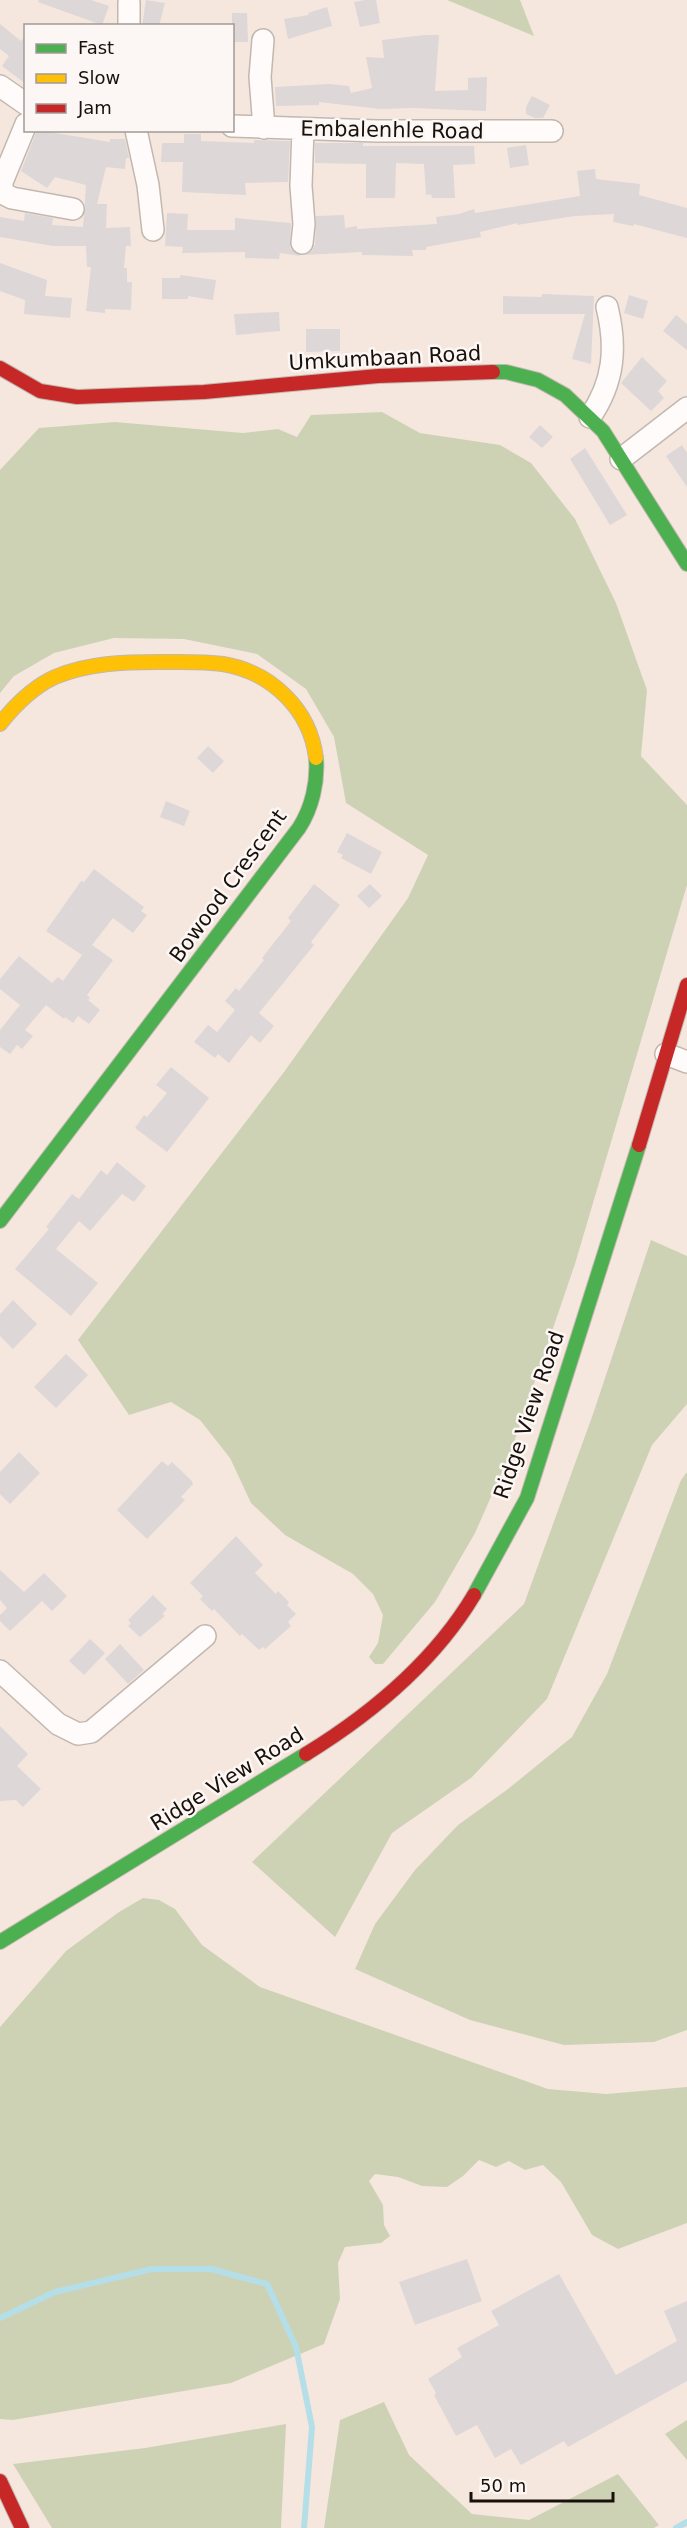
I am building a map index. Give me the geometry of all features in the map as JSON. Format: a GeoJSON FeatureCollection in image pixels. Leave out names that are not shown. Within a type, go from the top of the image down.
{"type":"FeatureCollection","features":[{"type":"Feature","properties":{"kind":"street"},"geometry":{"type":"LineString","coordinates":[[129,3],[129,24]]}},
{"type":"Feature","properties":{"kind":"street"},"geometry":{"type":"LineString","coordinates":[[263,40],[260,77],[264,128]]}},
{"type":"Feature","properties":{"kind":"street"},"geometry":{"type":"LineString","coordinates":[[0,86],[24,103]]}},
{"type":"Feature","properties":{"kind":"street","name":"Embalenhle Road"},"geometry":{"type":"LineString","coordinates":[[234,126],[303,129],[552,131]]}},
{"type":"Feature","properties":{"kind":"street"},"geometry":{"type":"LineString","coordinates":[[24,129],[2,182],[2,193],[12,198],[73,209]]}},
{"type":"Feature","properties":{"kind":"street"},"geometry":{"type":"LineString","coordinates":[[302,243],[304,224],[301,186],[303,129]]}},
{"type":"Feature","properties":{"kind":"street"},"geometry":{"type":"LineString","coordinates":[[136,132],[148,184],[153,230]]}},
{"type":"Feature","properties":{"kind":"street"},"geometry":{"type":"LineString","coordinates":[[590,417],[605,392],[609,372],[613,334],[607,308]]}},
{"type":"Feature","properties":{"kind":"street","name":"Umkumbaan Road"},"geometry":{"type":"LineString","coordinates":[[0,368],[40,391],[76,397],[204,392],[378,376],[506,372],[538,380],[565,395],[603,431],[687,564]]}},
{"type":"Feature","properties":{"kind":"street"},"geometry":{"type":"LineString","coordinates":[[621,459],[687,408]]}},
{"type":"Feature","properties":{"kind":"street","name":"Bowood Crescent"},"geometry":{"type":"LineString","coordinates":[[0,723],[13,706],[53,678],[84,667],[136,661],[195,662],[238,668],[270,682],[296,705],[315,738],[317,775],[307,813],[280,854],[0,1221]]}},
{"type":"Feature","properties":{"kind":"street","name":"Ridge View Road"},"geometry":{"type":"LineString","coordinates":[[0,1942],[344,1731],[385,1699],[426,1658],[468,1605],[527,1498],[622,1204],[687,985]]}},
{"type":"Feature","properties":{"kind":"street"},"geometry":{"type":"LineString","coordinates":[[666,1054],[687,1062]]}},
{"type":"Feature","properties":{"kind":"street"},"geometry":{"type":"LineString","coordinates":[[0,1671],[44,1713],[66,1730],[78,1734],[91,1732],[205,1636]]}},
{"type":"Feature","properties":{"kind":"street"},"geometry":{"type":"LineString","coordinates":[[0,2481],[22,2528]]}},
{"type":"Feature","properties":{"kind":"green space"},"geometry":{"type":"Polygon","coordinates":[[[447,0],[520,0],[534,36],[447,0]]]}},
{"type":"Feature","properties":{"kind":"green space"},"geometry":{"type":"Polygon","coordinates":[[[382,412],[420,433],[500,445],[531,463],[575,519],[616,603],[647,690],[641,756],[687,805],[687,885],[575,1264],[510,1454],[475,1533],[435,1602],[383,1664],[375,1664],[369,1657],[378,1643],[383,1615],[373,1594],[353,1574],[285,1535],[251,1503],[230,1458],[200,1420],[171,1402],[129,1415],[78,1340],[284,1072],[408,898],[428,855],[346,803],[334,737],[306,689],[257,654],[184,639],[114,638],[54,653],[14,676],[0,693],[0,470],[39,428],[115,422],[243,433],[278,429],[297,437],[311,415],[382,412]]]}},
{"type":"Feature","properties":{"kind":"green space"},"geometry":{"type":"Polygon","coordinates":[[[651,1240],[687,1256],[687,1404],[652,1445],[547,1699],[471,1778],[392,1833],[335,1937],[252,1862],[524,1604],[593,1414],[651,1240]]]}},
{"type":"Feature","properties":{"kind":"green space"},"geometry":{"type":"Polygon","coordinates":[[[687,1472],[687,2030],[654,2042],[564,2045],[470,2020],[355,1969],[375,1924],[415,1870],[458,1825],[508,1789],[572,1737],[607,1674],[681,1480],[687,1472]]]}},
{"type":"Feature","properties":{"kind":"green space"},"geometry":{"type":"Polygon","coordinates":[[[143,1898],[159,1900],[175,1909],[202,1945],[260,1987],[548,2089],[606,2094],[687,2087],[687,2223],[618,2249],[592,2235],[561,2182],[543,2165],[525,2170],[509,2161],[496,2167],[479,2160],[463,2176],[447,2187],[422,2186],[398,2177],[375,2174],[369,2181],[383,2205],[384,2225],[390,2236],[381,2243],[345,2247],[338,2263],[340,2299],[324,2344],[231,2383],[13,2420],[0,2419],[0,2027],[66,1951],[119,1912],[143,1898]]]}},
{"type":"Feature","properties":{"kind":"green space"},"geometry":{"type":"Polygon","coordinates":[[[384,2402],[409,2455],[472,2514],[529,2520],[618,2474],[659,2525],[654,2528],[324,2528],[340,2420],[384,2402]]]}},
{"type":"Feature","properties":{"kind":"green space"},"geometry":{"type":"Polygon","coordinates":[[[687,2420],[687,2460],[665,2434],[687,2420]]]}},
{"type":"Feature","properties":{"kind":"green space"},"geometry":{"type":"Polygon","coordinates":[[[286,2424],[281,2528],[52,2528],[13,2464],[145,2448],[286,2424]]]}},
{"type":"Feature","properties":{"kind":"building"},"geometry":{"type":"Polygon","coordinates":[[[39,0],[91,0],[109,6],[102,24],[99,24],[38,2],[39,0]]]}},
{"type":"Feature","properties":{"kind":"building"},"geometry":{"type":"Polygon","coordinates":[[[146,0],[165,3],[160,24],[142,24],[146,0]]]}},
{"type":"Feature","properties":{"kind":"building"},"geometry":{"type":"Polygon","coordinates":[[[376,0],[380,23],[360,27],[354,2],[376,0]]]}},
{"type":"Feature","properties":{"kind":"building"},"geometry":{"type":"Polygon","coordinates":[[[327,7],[332,26],[288,39],[284,19],[309,15],[308,13],[327,7]]]}},
{"type":"Feature","properties":{"kind":"building"},"geometry":{"type":"Polygon","coordinates":[[[232,13],[247,13],[248,42],[234,42],[234,24],[232,24],[232,13]]]}},
{"type":"Feature","properties":{"kind":"building"},"geometry":{"type":"Polygon","coordinates":[[[0,24],[21,41],[24,37],[24,82],[2,66],[9,56],[0,49],[0,24]]]}},
{"type":"Feature","properties":{"kind":"building"},"geometry":{"type":"Polygon","coordinates":[[[439,35],[435,91],[468,90],[468,78],[487,77],[486,111],[380,109],[319,102],[319,105],[276,106],[275,87],[329,84],[349,86],[351,93],[372,88],[366,57],[384,58],[382,40],[439,35]]]}},
{"type":"Feature","properties":{"kind":"building"},"geometry":{"type":"Polygon","coordinates":[[[532,96],[550,105],[543,118],[535,118],[526,114],[526,107],[532,96]]]}},
{"type":"Feature","properties":{"kind":"building"},"geometry":{"type":"Polygon","coordinates":[[[36,132],[110,142],[110,139],[125,139],[129,158],[126,158],[125,169],[106,167],[97,204],[107,204],[106,228],[130,227],[131,246],[126,246],[124,268],[127,268],[127,282],[132,282],[131,310],[105,309],[105,313],[86,311],[91,267],[87,267],[86,246],[53,246],[0,237],[0,217],[24,221],[25,213],[53,218],[52,225],[83,227],[86,185],[55,177],[47,188],[21,171],[36,132]]]}},
{"type":"Feature","properties":{"kind":"building"},"geometry":{"type":"Polygon","coordinates":[[[184,134],[201,134],[201,141],[254,143],[254,140],[290,141],[288,182],[245,183],[246,195],[182,192],[183,162],[161,162],[162,143],[184,143],[184,134]]]}},
{"type":"Feature","properties":{"kind":"building"},"geometry":{"type":"Polygon","coordinates":[[[315,143],[363,143],[363,146],[474,146],[475,164],[453,165],[455,198],[432,198],[431,194],[426,195],[424,164],[396,163],[395,198],[366,198],[366,164],[315,163],[315,143]]]}},
{"type":"Feature","properties":{"kind":"building"},"geometry":{"type":"Polygon","coordinates":[[[526,145],[529,165],[510,168],[507,148],[526,145]]]}},
{"type":"Feature","properties":{"kind":"building"},"geometry":{"type":"Polygon","coordinates":[[[595,169],[596,179],[640,184],[639,195],[687,208],[687,238],[634,224],[633,226],[613,222],[614,214],[575,216],[517,225],[517,223],[480,232],[481,237],[426,247],[426,250],[412,250],[413,256],[362,255],[362,252],[303,255],[312,251],[315,245],[316,216],[344,215],[345,228],[357,226],[357,229],[437,224],[436,217],[459,214],[474,209],[475,213],[580,196],[577,171],[595,169]]]}},
{"type":"Feature","properties":{"kind":"building"},"geometry":{"type":"Polygon","coordinates":[[[167,213],[188,214],[187,230],[235,230],[235,218],[291,223],[290,248],[300,256],[280,253],[279,259],[245,258],[245,252],[182,253],[183,247],[165,246],[167,213]]]}},
{"type":"Feature","properties":{"kind":"building"},"geometry":{"type":"Polygon","coordinates":[[[0,263],[47,280],[45,296],[72,298],[70,318],[24,314],[25,300],[0,291],[0,263]]]}},
{"type":"Feature","properties":{"kind":"building"},"geometry":{"type":"Polygon","coordinates":[[[180,275],[216,280],[213,300],[188,296],[188,299],[162,299],[162,278],[180,278],[180,275]]]}},
{"type":"Feature","properties":{"kind":"building"},"geometry":{"type":"Polygon","coordinates":[[[542,294],[594,296],[591,364],[572,359],[585,314],[503,314],[503,296],[542,297],[542,294]]]}},
{"type":"Feature","properties":{"kind":"building"},"geometry":{"type":"Polygon","coordinates":[[[629,295],[648,301],[643,319],[624,313],[629,295]]]}},
{"type":"Feature","properties":{"kind":"building"},"geometry":{"type":"Polygon","coordinates":[[[279,312],[280,331],[236,335],[234,314],[279,312]]]}},
{"type":"Feature","properties":{"kind":"building"},"geometry":{"type":"Polygon","coordinates":[[[676,315],[687,324],[687,350],[663,331],[676,315]]]}},
{"type":"Feature","properties":{"kind":"building"},"geometry":{"type":"Polygon","coordinates":[[[306,329],[340,329],[340,351],[306,352],[306,329]]]}},
{"type":"Feature","properties":{"kind":"building"},"geometry":{"type":"Polygon","coordinates":[[[642,357],[667,381],[658,391],[664,398],[651,411],[621,383],[642,357]]]}},
{"type":"Feature","properties":{"kind":"building"},"geometry":{"type":"Polygon","coordinates":[[[540,425],[553,437],[542,448],[529,437],[540,425]]]}},
{"type":"Feature","properties":{"kind":"building"},"geometry":{"type":"Polygon","coordinates":[[[682,445],[687,453],[687,487],[666,456],[682,445]]]}},
{"type":"Feature","properties":{"kind":"building"},"geometry":{"type":"Polygon","coordinates":[[[585,448],[627,515],[610,525],[570,459],[585,448]]]}},
{"type":"Feature","properties":{"kind":"building"},"geometry":{"type":"Polygon","coordinates":[[[208,746],[224,761],[213,773],[197,758],[208,746]]]}},
{"type":"Feature","properties":{"kind":"building"},"geometry":{"type":"Polygon","coordinates":[[[166,801],[190,811],[184,826],[160,817],[166,801]]]}},
{"type":"Feature","properties":{"kind":"building"},"geometry":{"type":"Polygon","coordinates":[[[347,833],[382,852],[371,874],[341,858],[343,855],[337,852],[347,833]]]}},
{"type":"Feature","properties":{"kind":"building"},"geometry":{"type":"Polygon","coordinates":[[[94,869],[144,907],[141,911],[147,915],[133,933],[113,918],[92,945],[113,960],[87,995],[90,998],[88,1000],[100,1010],[89,1024],[78,1016],[73,1023],[46,1005],[25,1030],[33,1036],[22,1049],[17,1045],[10,1054],[0,1047],[0,1030],[20,1005],[0,989],[0,979],[19,956],[52,983],[58,977],[63,981],[82,955],[46,931],[81,881],[84,882],[94,869]]]}},
{"type":"Feature","properties":{"kind":"building"},"geometry":{"type":"Polygon","coordinates":[[[314,884],[340,905],[311,942],[314,945],[259,1013],[274,1026],[260,1043],[251,1035],[229,1063],[218,1054],[215,1058],[194,1042],[208,1025],[217,1032],[235,1010],[225,1001],[236,988],[239,991],[264,960],[262,958],[291,921],[288,918],[314,884]]]}},
{"type":"Feature","properties":{"kind":"building"},"geometry":{"type":"Polygon","coordinates":[[[370,884],[382,896],[369,908],[357,896],[370,884]]]}},
{"type":"Feature","properties":{"kind":"building"},"geometry":{"type":"Polygon","coordinates":[[[171,1067],[209,1098],[167,1152],[135,1128],[144,1115],[147,1117],[167,1093],[156,1085],[171,1067]]]}},
{"type":"Feature","properties":{"kind":"building"},"geometry":{"type":"Polygon","coordinates":[[[117,1162],[146,1186],[134,1202],[122,1194],[90,1231],[79,1221],[56,1249],[98,1283],[71,1316],[15,1269],[49,1229],[46,1227],[72,1194],[79,1199],[101,1170],[107,1175],[117,1162]]]}},
{"type":"Feature","properties":{"kind":"building"},"geometry":{"type":"Polygon","coordinates":[[[13,1300],[37,1324],[13,1349],[0,1336],[0,1314],[13,1300]]]}},
{"type":"Feature","properties":{"kind":"building"},"geometry":{"type":"Polygon","coordinates":[[[66,1354],[88,1375],[56,1408],[34,1387],[66,1354]]]}},
{"type":"Feature","properties":{"kind":"building"},"geometry":{"type":"Polygon","coordinates":[[[19,1452],[40,1473],[10,1504],[0,1494],[0,1472],[19,1452]]]}},
{"type":"Feature","properties":{"kind":"building"},"geometry":{"type":"Polygon","coordinates":[[[162,1461],[168,1466],[172,1462],[193,1484],[181,1497],[185,1500],[147,1539],[117,1510],[162,1461]]]}},
{"type":"Feature","properties":{"kind":"building"},"geometry":{"type":"Polygon","coordinates":[[[236,1536],[263,1565],[255,1573],[276,1594],[278,1591],[289,1602],[287,1605],[296,1614],[288,1622],[291,1626],[265,1649],[263,1647],[259,1650],[242,1634],[240,1636],[214,1609],[212,1611],[200,1599],[203,1596],[190,1583],[236,1536]]]}},
{"type":"Feature","properties":{"kind":"building"},"geometry":{"type":"Polygon","coordinates":[[[0,1570],[24,1592],[44,1573],[67,1596],[52,1611],[42,1601],[10,1631],[0,1621],[0,1615],[7,1608],[0,1600],[0,1570]]]}},
{"type":"Feature","properties":{"kind":"building"},"geometry":{"type":"Polygon","coordinates":[[[153,1595],[167,1609],[162,1614],[165,1616],[140,1637],[128,1626],[131,1623],[128,1620],[153,1595]]]}},
{"type":"Feature","properties":{"kind":"building"},"geometry":{"type":"Polygon","coordinates":[[[90,1639],[105,1653],[84,1675],[69,1661],[90,1639]]]}},
{"type":"Feature","properties":{"kind":"building"},"geometry":{"type":"Polygon","coordinates":[[[120,1644],[144,1670],[128,1684],[105,1659],[120,1644]]]}},
{"type":"Feature","properties":{"kind":"building"},"geometry":{"type":"Polygon","coordinates":[[[0,1726],[28,1754],[17,1766],[41,1789],[23,1807],[16,1800],[0,1801],[0,1726]]]}},
{"type":"Feature","properties":{"kind":"building"},"geometry":{"type":"Polygon","coordinates":[[[467,2259],[482,2301],[415,2325],[399,2282],[467,2259]]]}},
{"type":"Feature","properties":{"kind":"building"},"geometry":{"type":"Polygon","coordinates":[[[559,2274],[616,2375],[677,2341],[664,2311],[687,2301],[687,2381],[568,2447],[564,2441],[521,2465],[511,2449],[495,2458],[477,2425],[456,2436],[428,2379],[462,2357],[457,2348],[499,2325],[491,2311],[559,2274]]]}},
{"type":"Feature","properties":{"kind":"waterway"},"geometry":{"type":"LineString","coordinates":[[0,2318],[55,2292],[152,2269],[211,2269],[267,2284],[296,2347],[312,2427],[304,2528]]}},
{"type":"Feature","properties":{"kind":"waterway"},"geometry":{"type":"LineString","coordinates":[[676,2528],[687,2522]]}},
{"type":"Feature","properties":{"kind":"traffic: fast"},"geometry":{"type":"LineString","coordinates":[[493,372],[506,372],[538,380],[565,395],[603,431],[687,564]]}},
{"type":"Feature","properties":{"kind":"traffic: fast"},"geometry":{"type":"LineString","coordinates":[[0,1221],[299,828],[313,794],[316,758]]}},
{"type":"Feature","properties":{"kind":"traffic: fast"},"geometry":{"type":"LineString","coordinates":[[474,1595],[527,1498],[639,1145]]}},
{"type":"Feature","properties":{"kind":"traffic: fast"},"geometry":{"type":"LineString","coordinates":[[0,1942],[306,1754]]}},
{"type":"Feature","properties":{"kind":"traffic: slow"},"geometry":{"type":"LineString","coordinates":[[0,724],[32,691],[47,681],[68,672],[119,663],[215,663],[241,668],[257,675],[272,684],[285,696],[297,709],[306,724],[316,758]]}},
{"type":"Feature","properties":{"kind":"traffic: jam"},"geometry":{"type":"LineString","coordinates":[[0,368],[40,391],[77,397],[204,392],[378,376],[493,372]]}},
{"type":"Feature","properties":{"kind":"traffic: jam"},"geometry":{"type":"LineString","coordinates":[[639,1145],[687,985]]}},
{"type":"Feature","properties":{"kind":"traffic: jam"},"geometry":{"type":"LineString","coordinates":[[306,1754],[354,1722],[399,1685],[440,1642],[474,1595]]}},
{"type":"Feature","properties":{"kind":"traffic: jam"},"geometry":{"type":"LineString","coordinates":[[0,2481],[22,2528]]}}]}
